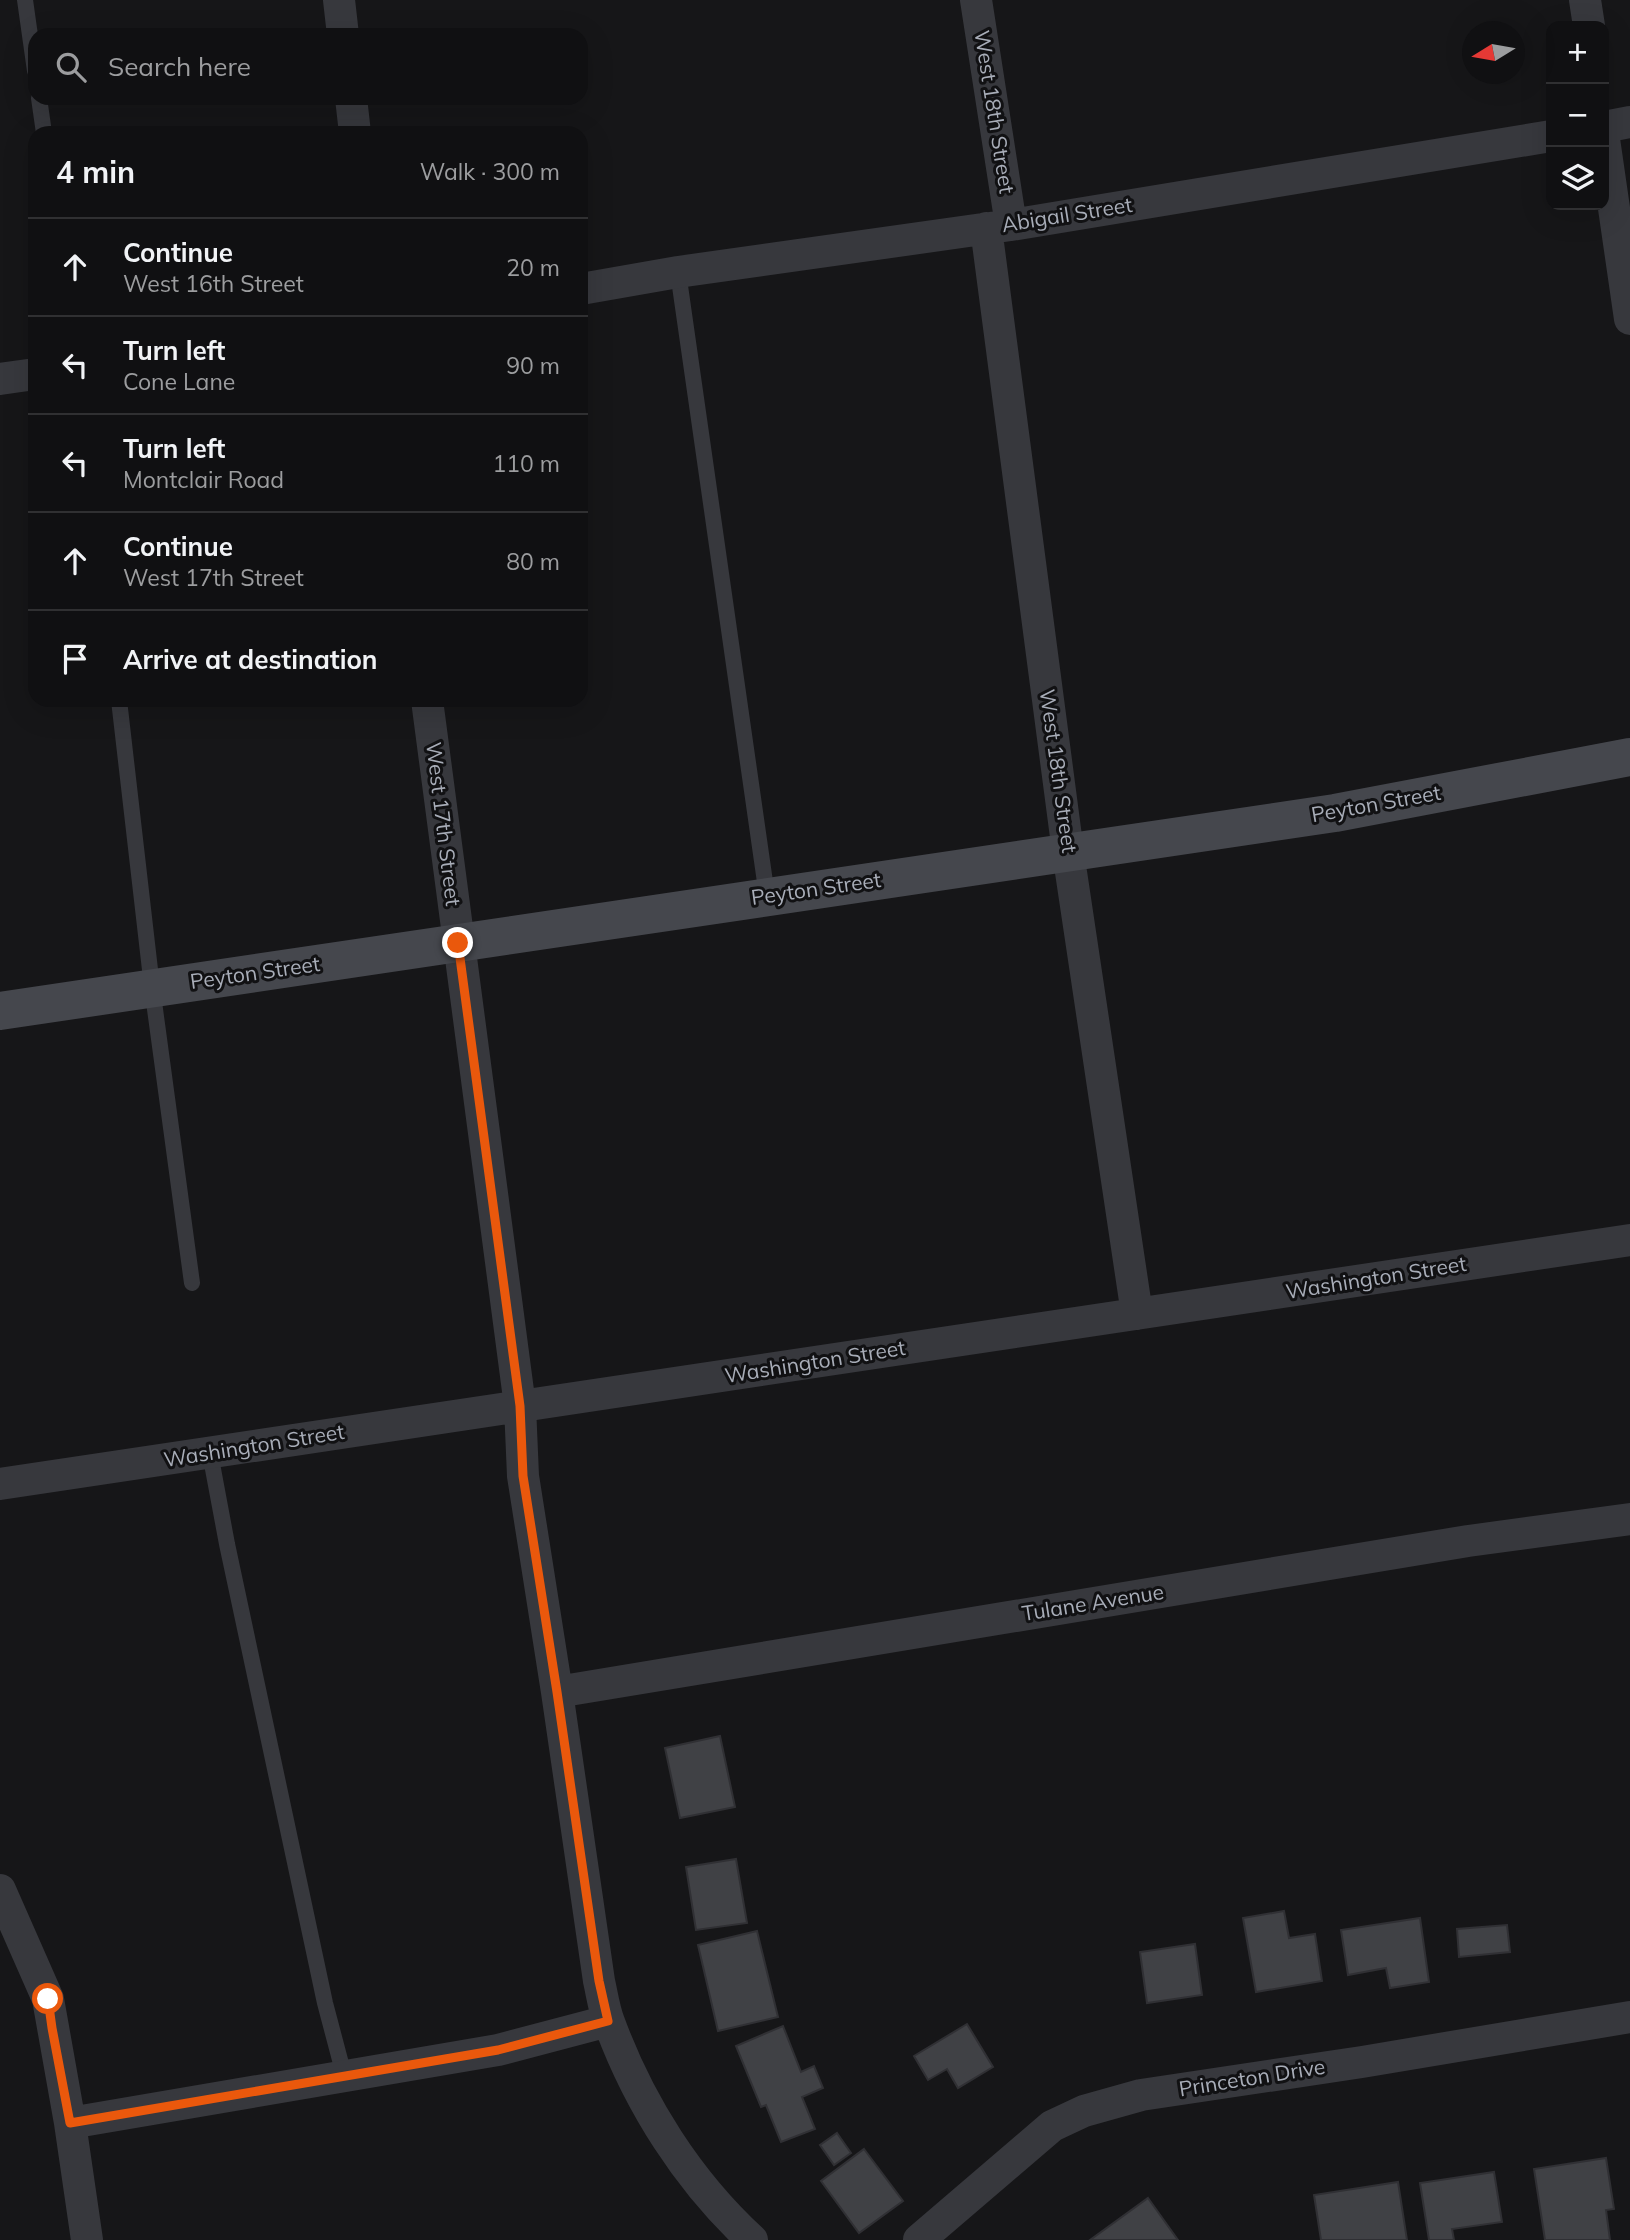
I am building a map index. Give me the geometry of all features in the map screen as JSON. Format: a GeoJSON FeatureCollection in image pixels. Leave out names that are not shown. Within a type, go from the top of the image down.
{"type":"FeatureCollection","features":[{"type":"Feature","properties":{"kind":"street"},"geometry":{"type":"LineString","coordinates":[[339,0],[342,28]]}},
{"type":"Feature","properties":{"kind":"street","name":"West 18th Street"},"geometry":{"type":"LineString","coordinates":[[976,0],[998,226],[1069,852],[1137,1314]]}},
{"type":"Feature","properties":{"kind":"street"},"geometry":{"type":"LineString","coordinates":[[1585,0],[1588,21]]}},
{"type":"Feature","properties":{"kind":"street"},"geometry":{"type":"LineString","coordinates":[[352,105],[354,126]]}},
{"type":"Feature","properties":{"kind":"street"},"geometry":{"type":"LineString","coordinates":[[1609,126],[1630,122]]}},
{"type":"Feature","properties":{"kind":"street","name":"Abigail Street"},"geometry":{"type":"LineString","coordinates":[[588,288],[678,272],[998,226],[1546,137]]}},
{"type":"Feature","properties":{"kind":"street"},"geometry":{"type":"LineString","coordinates":[[1605,147],[1630,319]]}},
{"type":"Feature","properties":{"kind":"street"},"geometry":{"type":"LineString","coordinates":[[0,380],[28,375]]}},
{"type":"Feature","properties":{"kind":"street","name":"West 17th Street"},"geometry":{"type":"LineString","coordinates":[[428,707],[520,1406],[523,1476],[599,1981],[608,2021],[644,2101],[674,2150],[702,2187],[752,2240]]}},
{"type":"Feature","properties":{"kind":"street","name":"Peyton Street"},"geometry":{"type":"LineString","coordinates":[[0,1011],[1335,813],[1630,757]]}},
{"type":"Feature","properties":{"kind":"street","name":"Washington Street"},"geometry":{"type":"LineString","coordinates":[[0,1484],[1630,1240]]}},
{"type":"Feature","properties":{"kind":"street","name":"Tulane Avenue"},"geometry":{"type":"LineString","coordinates":[[557,1692],[1468,1541],[1630,1519]]}},
{"type":"Feature","properties":{"kind":"street"},"geometry":{"type":"LineString","coordinates":[[0,1890],[48,1999],[70,2123],[86,2240]]}},
{"type":"Feature","properties":{"kind":"street","name":"Princeton Drive"},"geometry":{"type":"LineString","coordinates":[[919,2240],[1052,2126],[1084,2111],[1141,2095],[1362,2062],[1630,2017]]}},
{"type":"Feature","properties":{"kind":"street"},"geometry":{"type":"LineString","coordinates":[[70,2123],[498,2050],[608,2021]]}},
{"type":"Feature","properties":{"kind":"lane"},"geometry":{"type":"LineString","coordinates":[[25,0],[29,28]]}},
{"type":"Feature","properties":{"kind":"lane"},"geometry":{"type":"LineString","coordinates":[[40,105],[43,126]]}},
{"type":"Feature","properties":{"kind":"lane"},"geometry":{"type":"LineString","coordinates":[[678,272],[767,896]]}},
{"type":"Feature","properties":{"kind":"lane"},"geometry":{"type":"LineString","coordinates":[[120,707],[152,987],[192,1283]]}},
{"type":"Feature","properties":{"kind":"lane"},"geometry":{"type":"LineString","coordinates":[[210,1453],[325,2003],[344,2075]]}},
{"type":"Feature","properties":{"kind":"building"},"geometry":{"type":"Polygon","coordinates":[[[720,1736],[735,1807],[680,1818],[665,1748],[720,1736]]]}},
{"type":"Feature","properties":{"kind":"building"},"geometry":{"type":"Polygon","coordinates":[[[736,1859],[747,1923],[696,1930],[686,1867],[736,1859]]]}},
{"type":"Feature","properties":{"kind":"building"},"geometry":{"type":"Polygon","coordinates":[[[1284,1911],[1289,1938],[1315,1934],[1322,1981],[1256,1992],[1243,1918],[1284,1911]]]}},
{"type":"Feature","properties":{"kind":"building"},"geometry":{"type":"Polygon","coordinates":[[[1420,1918],[1429,1982],[1390,1988],[1386,1968],[1348,1975],[1341,1930],[1420,1918]]]}},
{"type":"Feature","properties":{"kind":"building"},"geometry":{"type":"Polygon","coordinates":[[[1507,1925],[1510,1952],[1459,1957],[1457,1929],[1507,1925]]]}},
{"type":"Feature","properties":{"kind":"building"},"geometry":{"type":"Polygon","coordinates":[[[757,1931],[778,2017],[718,2031],[698,1945],[757,1931]]]}},
{"type":"Feature","properties":{"kind":"building"},"geometry":{"type":"Polygon","coordinates":[[[1195,1944],[1202,1995],[1147,2003],[1140,1952],[1195,1944]]]}},
{"type":"Feature","properties":{"kind":"building"},"geometry":{"type":"Polygon","coordinates":[[[967,2024],[993,2067],[958,2088],[947,2069],[928,2080],[914,2056],[967,2024]]]}},
{"type":"Feature","properties":{"kind":"building"},"geometry":{"type":"Polygon","coordinates":[[[783,2026],[801,2072],[814,2066],[823,2088],[802,2097],[815,2129],[781,2142],[766,2105],[761,2107],[736,2046],[783,2026]]]}},
{"type":"Feature","properties":{"kind":"building"},"geometry":{"type":"Polygon","coordinates":[[[837,2133],[851,2153],[834,2165],[820,2145],[837,2133]]]}},
{"type":"Feature","properties":{"kind":"building"},"geometry":{"type":"Polygon","coordinates":[[[864,2149],[903,2201],[859,2233],[821,2181],[864,2149]]]}},
{"type":"Feature","properties":{"kind":"building"},"geometry":{"type":"Polygon","coordinates":[[[1606,2158],[1614,2209],[1606,2210],[1610,2240],[1545,2240],[1534,2169],[1606,2158]]]}},
{"type":"Feature","properties":{"kind":"building"},"geometry":{"type":"Polygon","coordinates":[[[1494,2172],[1502,2222],[1452,2229],[1454,2240],[1429,2240],[1420,2183],[1494,2172]]]}},
{"type":"Feature","properties":{"kind":"building"},"geometry":{"type":"Polygon","coordinates":[[[1398,2182],[1407,2240],[1321,2240],[1314,2195],[1398,2182]]]}},
{"type":"Feature","properties":{"kind":"building"},"geometry":{"type":"Polygon","coordinates":[[[1148,2198],[1178,2240],[1090,2240],[1148,2198]]]}},
{"type":"Feature","properties":{"kind":"route"},"geometry":{"type":"LineString","coordinates":[[48,1999],[70,2123],[498,2050],[608,2021],[599,1981],[523,1476],[520,1406],[458,943]]}}]}
